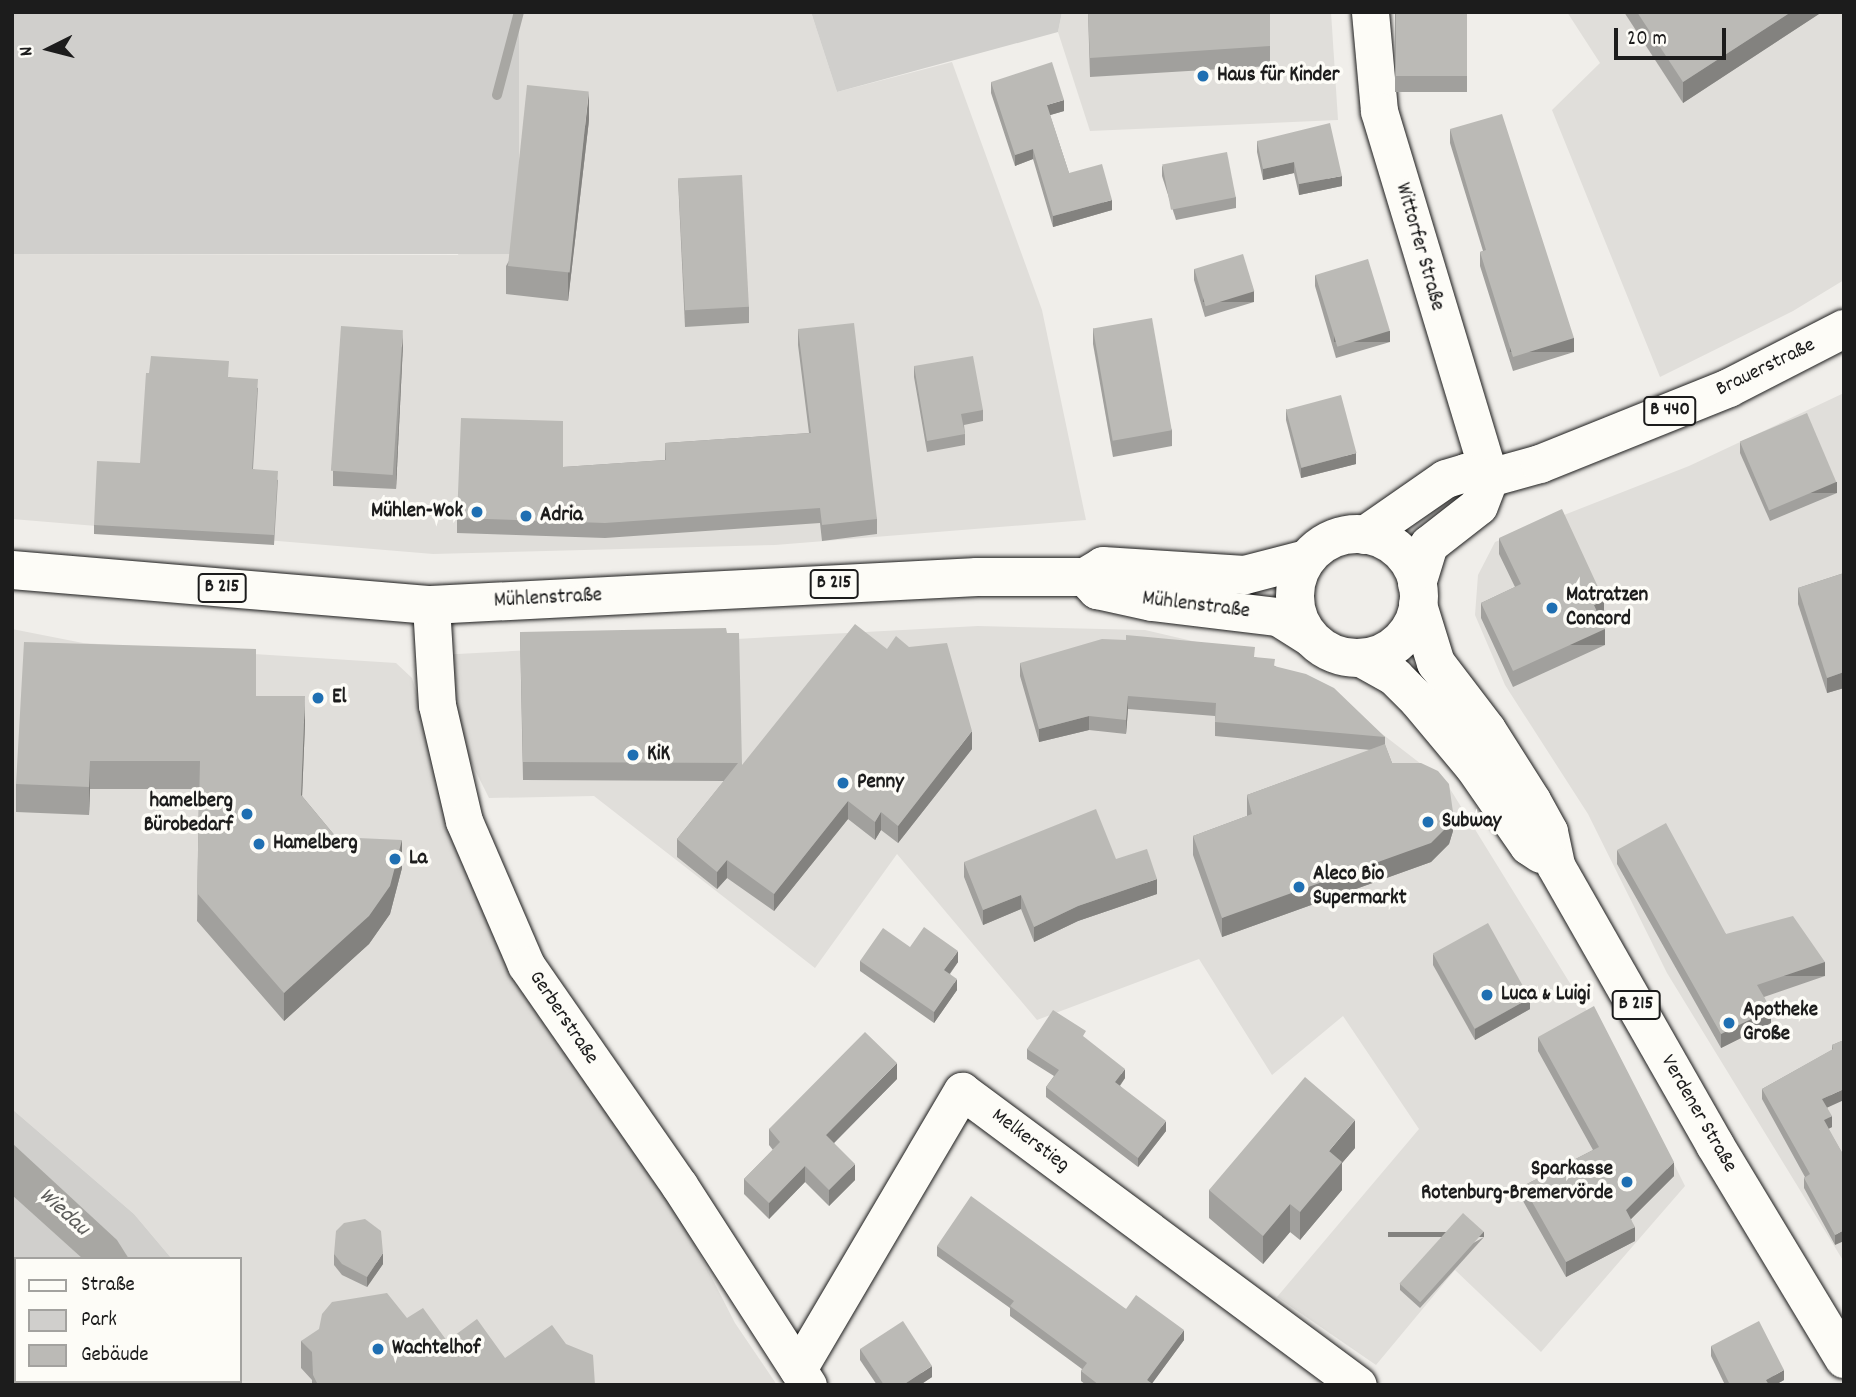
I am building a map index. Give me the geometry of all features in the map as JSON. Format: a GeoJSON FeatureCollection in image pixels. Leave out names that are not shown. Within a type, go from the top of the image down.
{"type":"FeatureCollection","features":[{"type":"Feature","properties":{"kind":"main road","name":"Brauerstraße"},"geometry":{"type":"LineString","coordinates":[[1365,535],[1446,479],[1466,473],[1490,478],[1539,464],[1729,388],[1844,329]]}},
{"type":"Feature","properties":{"kind":"main road"},"geometry":{"type":"LineString","coordinates":[[1417,594],[1399,551],[1365,535],[1328,541],[1307,559],[1295,595],[1298,617],[1309,636],[1329,652],[1360,658],[1381,653],[1399,642],[1417,594],[1429,545],[1479,506],[1490,478]]}},
{"type":"Feature","properties":{"kind":"main road","name":"Mühlenstraße"},"geometry":{"type":"LineString","coordinates":[[12,570],[431,605],[977,577],[1085,577],[1103,566],[1245,575],[1307,559]]}},
{"type":"Feature","properties":{"kind":"main road","name":"Mühlenstraße"},"geometry":{"type":"LineString","coordinates":[[1085,577],[1097,590],[1152,602],[1278,617],[1309,636]]}},
{"type":"Feature","properties":{"kind":"main road","name":"Verdener Straße"},"geometry":{"type":"LineString","coordinates":[[1417,594],[1436,663],[1487,730],[1532,801],[1549,832],[1556,866],[1714,1144],[1844,1359]]}},
{"type":"Feature","properties":{"kind":"main road","name":"Verdener Straße"},"geometry":{"type":"LineString","coordinates":[[1360,658],[1407,688],[1474,767],[1531,848],[1556,866]]}},
{"type":"Feature","properties":{"kind":"street","name":"Wittorfer Straße"},"geometry":{"type":"LineString","coordinates":[[1370,12],[1379,111],[1490,478]]}},
{"type":"Feature","properties":{"kind":"street","name":"Gerberstraße"},"geometry":{"type":"LineString","coordinates":[[431,605],[437,705],[464,821],[526,965],[803,1377]]}},
{"type":"Feature","properties":{"kind":"street","name":"Melkerstieg"},"geometry":{"type":"LineString","coordinates":[[803,1377],[962,1091],[1358,1385]]}},
{"type":"Feature","properties":{"kind":"shaded area"},"geometry":{"type":"Polygon","coordinates":[[[519,12],[811,12],[837,92],[952,62],[1042,310],[1086,520],[775,545],[433,554],[12,519],[12,254],[458,255],[519,12]]]}},
{"type":"Feature","properties":{"kind":"shaded area","name":"Haus für Kinder"},"geometry":{"type":"Polygon","coordinates":[[[1062,12],[1331,12],[1338,120],[1090,131],[1058,32],[1062,12]]]}},
{"type":"Feature","properties":{"kind":"shaded area"},"geometry":{"type":"Polygon","coordinates":[[[1567,12],[1844,12],[1844,280],[1793,311],[1660,377],[1552,110],[1600,63],[1567,12]]]}},
{"type":"Feature","properties":{"kind":"shaded area"},"geometry":{"type":"Polygon","coordinates":[[[1844,393],[1844,1262],[1667,973],[1588,814],[1505,685],[1475,615],[1478,575],[1495,542],[1689,466],[1844,393]]]}},
{"type":"Feature","properties":{"kind":"shaded area"},"geometry":{"type":"Polygon","coordinates":[[[978,626],[1145,630],[1231,650],[1320,686],[1447,784],[1642,1100],[1685,1186],[1541,1352],[1455,1270],[1376,1365],[1277,1297],[1419,1129],[1343,1016],[1272,1075],[1199,959],[1037,1020],[897,854],[815,968],[594,796],[489,798],[443,706],[438,655],[978,626]]]}},
{"type":"Feature","properties":{"kind":"shaded area"},"geometry":{"type":"Polygon","coordinates":[[[12,629],[83,643],[396,663],[412,678],[449,804],[657,1171],[735,1323],[777,1385],[212,1385],[242,1383],[242,1257],[170,1257],[134,1214],[12,1109],[12,629]]]}},
{"type":"Feature","properties":{"kind":"green space"},"geometry":{"type":"Polygon","coordinates":[[[12,12],[519,12],[519,254],[12,254],[12,12]]]}},
{"type":"Feature","properties":{"kind":"green space"},"geometry":{"type":"Polygon","coordinates":[[[811,12],[1062,12],[1058,32],[837,92],[811,12]]]}},
{"type":"Feature","properties":{"kind":"green space"},"geometry":{"type":"Polygon","coordinates":[[[12,1109],[134,1214],[170,1257],[14,1257],[14,1383],[212,1385],[12,1385],[12,1109]]]}},
{"type":"Feature","properties":{"kind":"water","name":"Wiedau"},"geometry":{"type":"Polygon","coordinates":[[[12,1143],[117,1240],[128,1257],[81,1257],[12,1195],[12,1143]]]}},
{"type":"Feature","properties":{"kind":"building"},"geometry":{"type":"Polygon","coordinates":[[[1088,12],[1270,12],[1270,46],[1090,58],[1088,12]]]}},
{"type":"Feature","properties":{"kind":"building"},"geometry":{"type":"Polygon","coordinates":[[[1396,12],[1467,12],[1467,76],[1396,76],[1396,12]]]}},
{"type":"Feature","properties":{"kind":"building"},"geometry":{"type":"Polygon","coordinates":[[[1637,12],[1791,12],[1683,82],[1637,12]]]}},
{"type":"Feature","properties":{"kind":"building"},"geometry":{"type":"Polygon","coordinates":[[[1052,62],[1064,100],[1047,105],[1069,173],[1102,164],[1112,200],[1053,216],[1033,149],[1015,155],[991,82],[1052,62]]]}},
{"type":"Feature","properties":{"kind":"building"},"geometry":{"type":"Polygon","coordinates":[[[527,85],[589,91],[570,272],[508,266],[527,85]]]}},
{"type":"Feature","properties":{"kind":"building"},"geometry":{"type":"Polygon","coordinates":[[[1502,114],[1574,338],[1513,357],[1480,252],[1486,250],[1450,129],[1502,114]]]}},
{"type":"Feature","properties":{"kind":"building"},"geometry":{"type":"Polygon","coordinates":[[[1330,123],[1342,176],[1299,184],[1294,162],[1263,169],[1257,141],[1330,123]]]}},
{"type":"Feature","properties":{"kind":"building"},"geometry":{"type":"Polygon","coordinates":[[[1227,152],[1236,197],[1171,210],[1162,165],[1227,152]]]}},
{"type":"Feature","properties":{"kind":"building"},"geometry":{"type":"Polygon","coordinates":[[[742,175],[749,307],[685,310],[678,178],[742,175]]]}},
{"type":"Feature","properties":{"kind":"building"},"geometry":{"type":"Polygon","coordinates":[[[1243,254],[1254,291],[1206,306],[1194,269],[1243,254]]]}},
{"type":"Feature","properties":{"kind":"building"},"geometry":{"type":"Polygon","coordinates":[[[1368,259],[1390,331],[1337,347],[1315,275],[1368,259]]]}},
{"type":"Feature","properties":{"kind":"building"},"geometry":{"type":"Polygon","coordinates":[[[1152,318],[1172,430],[1113,441],[1093,328],[1152,318]]]}},
{"type":"Feature","properties":{"kind":"building"},"geometry":{"type":"Polygon","coordinates":[[[854,323],[877,519],[822,525],[820,508],[605,523],[457,518],[461,418],[563,421],[563,467],[666,460],[665,443],[811,433],[798,329],[854,323]]]}},
{"type":"Feature","properties":{"kind":"building"},"geometry":{"type":"Polygon","coordinates":[[[341,326],[403,330],[393,475],[331,471],[341,326]]]}},
{"type":"Feature","properties":{"kind":"building"},"geometry":{"type":"Polygon","coordinates":[[[151,356],[229,361],[228,377],[258,379],[252,469],[278,471],[274,535],[94,525],[97,461],[140,463],[146,373],[149,373],[151,356]]]}},
{"type":"Feature","properties":{"kind":"building"},"geometry":{"type":"Polygon","coordinates":[[[973,356],[983,410],[961,414],[965,434],[927,441],[914,366],[973,356]]]}},
{"type":"Feature","properties":{"kind":"building"},"geometry":{"type":"Polygon","coordinates":[[[1341,395],[1357,453],[1301,468],[1286,410],[1341,395]]]}},
{"type":"Feature","properties":{"kind":"building"},"geometry":{"type":"Polygon","coordinates":[[[1807,413],[1836,482],[1769,511],[1740,442],[1807,413]]]}},
{"type":"Feature","properties":{"kind":"building","name":"Matratzen Concord"},"geometry":{"type":"Polygon","coordinates":[[[1562,509],[1604,600],[1594,605],[1605,629],[1513,671],[1481,603],[1521,584],[1499,538],[1562,509]]]}},
{"type":"Feature","properties":{"kind":"building"},"geometry":{"type":"Polygon","coordinates":[[[1844,573],[1844,672],[1827,678],[1798,588],[1844,573]]]}},
{"type":"Feature","properties":{"kind":"building"},"geometry":{"type":"Polygon","coordinates":[[[855,624],[887,649],[896,636],[909,647],[947,643],[972,731],[898,826],[881,812],[875,822],[848,801],[774,894],[727,860],[717,872],[677,839],[738,763],[523,762],[520,632],[726,628],[727,633],[739,633],[742,765],[855,624]]]}},
{"type":"Feature","properties":{"kind":"building"},"geometry":{"type":"Polygon","coordinates":[[[1126,635],[1255,647],[1254,657],[1275,659],[1274,666],[1306,674],[1334,688],[1385,737],[1215,722],[1216,703],[1128,696],[1126,720],[1089,716],[1039,729],[1020,663],[1102,639],[1126,640],[1126,635]]]}},
{"type":"Feature","properties":{"kind":"building","name":"Hamelberg"},"geometry":{"type":"Polygon","coordinates":[[[24,642],[256,649],[256,696],[305,696],[301,795],[336,837],[402,840],[390,886],[369,916],[284,993],[197,893],[200,761],[90,761],[89,787],[16,784],[24,642]]]}},
{"type":"Feature","properties":{"kind":"building"},"geometry":{"type":"Polygon","coordinates":[[[1385,744],[1392,763],[1421,763],[1438,771],[1449,784],[1453,812],[1449,825],[1431,843],[1222,918],[1193,836],[1252,814],[1247,795],[1385,744]]]}},
{"type":"Feature","properties":{"kind":"building"},"geometry":{"type":"Polygon","coordinates":[[[1096,809],[1116,859],[1147,849],[1157,879],[1078,906],[1034,927],[1021,895],[983,910],[964,862],[1096,809]]]}},
{"type":"Feature","properties":{"kind":"building"},"geometry":{"type":"Polygon","coordinates":[[[1666,823],[1726,934],[1793,916],[1825,962],[1757,985],[1771,1009],[1721,1034],[1617,850],[1666,823]]]}},
{"type":"Feature","properties":{"kind":"building"},"geometry":{"type":"Polygon","coordinates":[[[1488,923],[1530,998],[1475,1029],[1433,954],[1488,923]]]}},
{"type":"Feature","properties":{"kind":"building"},"geometry":{"type":"Polygon","coordinates":[[[924,927],[958,951],[944,970],[957,979],[934,1012],[860,961],[883,928],[910,947],[924,927]]]}},
{"type":"Feature","properties":{"kind":"building"},"geometry":{"type":"Polygon","coordinates":[[[1594,1006],[1674,1162],[1626,1210],[1635,1227],[1566,1262],[1523,1186],[1599,1147],[1538,1037],[1594,1006]]]}},
{"type":"Feature","properties":{"kind":"building"},"geometry":{"type":"Polygon","coordinates":[[[1053,1010],[1086,1031],[1083,1036],[1125,1069],[1115,1082],[1166,1121],[1138,1158],[1046,1087],[1059,1070],[1027,1049],[1053,1010]]]}},
{"type":"Feature","properties":{"kind":"building"},"geometry":{"type":"Polygon","coordinates":[[[865,1032],[897,1063],[826,1135],[855,1164],[829,1190],[805,1166],[769,1203],[744,1179],[780,1142],[769,1129],[865,1032]]]}},
{"type":"Feature","properties":{"kind":"building"},"geometry":{"type":"Polygon","coordinates":[[[1844,1040],[1844,1089],[1822,1099],[1832,1116],[1824,1120],[1844,1156],[1844,1230],[1835,1235],[1804,1178],[1810,1174],[1762,1089],[1844,1040]]]}},
{"type":"Feature","properties":{"kind":"building"},"geometry":{"type":"Polygon","coordinates":[[[1305,1077],[1355,1120],[1329,1151],[1342,1162],[1300,1212],[1290,1204],[1263,1236],[1209,1190],[1305,1077]]]}},
{"type":"Feature","properties":{"kind":"building"},"geometry":{"type":"Polygon","coordinates":[[[971,1196],[1126,1309],[1136,1295],[1184,1330],[1147,1380],[1154,1385],[1099,1385],[1081,1371],[1087,1363],[1010,1306],[1014,1301],[937,1246],[971,1196]]]}},
{"type":"Feature","properties":{"kind":"building"},"geometry":{"type":"Polygon","coordinates":[[[1463,1213],[1484,1232],[1420,1302],[1399,1284],[1463,1213]]]}},
{"type":"Feature","properties":{"kind":"building"},"geometry":{"type":"Polygon","coordinates":[[[365,1219],[381,1231],[383,1253],[367,1277],[342,1264],[334,1254],[336,1231],[344,1223],[365,1219]]]}},
{"type":"Feature","properties":{"kind":"building"},"geometry":{"type":"Polygon","coordinates":[[[387,1293],[407,1318],[423,1308],[447,1341],[477,1319],[505,1358],[552,1325],[566,1344],[593,1355],[595,1385],[318,1385],[313,1375],[312,1352],[301,1341],[319,1329],[322,1314],[332,1302],[387,1293]]]}},
{"type":"Feature","properties":{"kind":"building"},"geometry":{"type":"Polygon","coordinates":[[[903,1321],[932,1366],[903,1385],[884,1385],[860,1349],[903,1321]]]}},
{"type":"Feature","properties":{"kind":"building"},"geometry":{"type":"Polygon","coordinates":[[[1759,1321],[1784,1370],[1766,1380],[1769,1385],[1730,1385],[1711,1346],[1759,1321]]]}},
{"type":"Feature","properties":{"kind":"waterway"},"geometry":{"type":"LineString","coordinates":[[497,95],[519,12]]}},
{"type":"Feature","properties":{"kind":"place","name":"Haus für Kinder"},"geometry":{"type":"Point","coordinates":[1203,76]}},
{"type":"Feature","properties":{"kind":"place","name":"Mühlen-Wok"},"geometry":{"type":"Point","coordinates":[477,512]}},
{"type":"Feature","properties":{"kind":"place","name":"Adria"},"geometry":{"type":"Point","coordinates":[526,516]}},
{"type":"Feature","properties":{"kind":"place","name":"Matratzen Concord"},"geometry":{"type":"Point","coordinates":[1552,608]}},
{"type":"Feature","properties":{"kind":"place","name":"El"},"geometry":{"type":"Point","coordinates":[318,698]}},
{"type":"Feature","properties":{"kind":"place","name":"KiK"},"geometry":{"type":"Point","coordinates":[633,755]}},
{"type":"Feature","properties":{"kind":"place","name":"Penny"},"geometry":{"type":"Point","coordinates":[843,783]}},
{"type":"Feature","properties":{"kind":"place","name":"hamelberg Bürobedarf"},"geometry":{"type":"Point","coordinates":[247,814]}},
{"type":"Feature","properties":{"kind":"place","name":"Subway"},"geometry":{"type":"Point","coordinates":[1428,822]}},
{"type":"Feature","properties":{"kind":"place","name":"Hamelberg"},"geometry":{"type":"Point","coordinates":[259,844]}},
{"type":"Feature","properties":{"kind":"place","name":"La"},"geometry":{"type":"Point","coordinates":[395,859]}},
{"type":"Feature","properties":{"kind":"place","name":"Aleco Bio Supermarkt"},"geometry":{"type":"Point","coordinates":[1299,887]}},
{"type":"Feature","properties":{"kind":"place","name":"Luca & Luigi"},"geometry":{"type":"Point","coordinates":[1487,995]}},
{"type":"Feature","properties":{"kind":"place","name":"Apotheke Große"},"geometry":{"type":"Point","coordinates":[1729,1023]}},
{"type":"Feature","properties":{"kind":"place","name":"Sparkasse Rotenburg-Bremervörde"},"geometry":{"type":"Point","coordinates":[1627,1182]}},
{"type":"Feature","properties":{"kind":"place","name":"Wachtelhof"},"geometry":{"type":"Point","coordinates":[378,1349]}}]}
